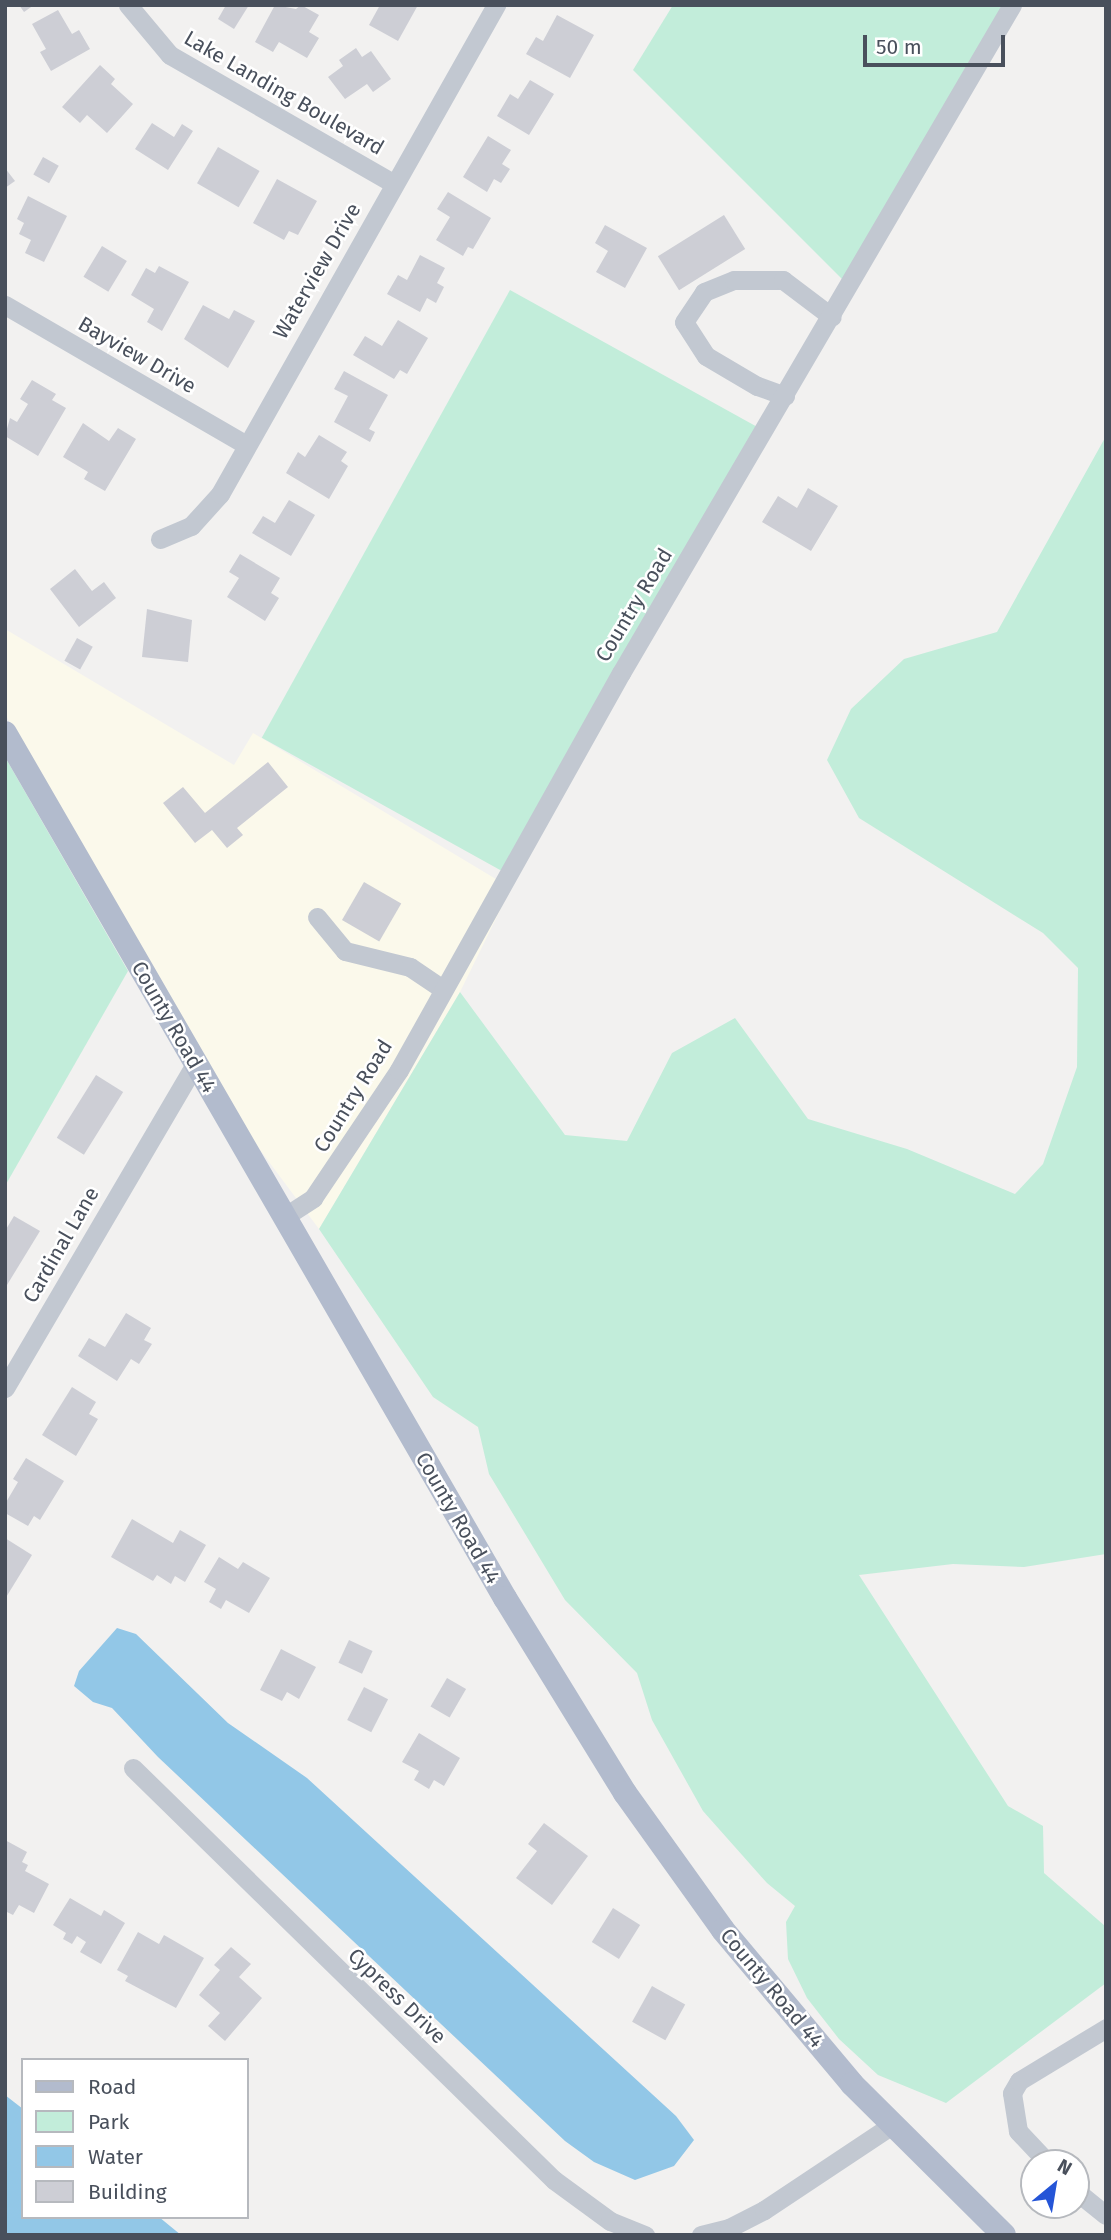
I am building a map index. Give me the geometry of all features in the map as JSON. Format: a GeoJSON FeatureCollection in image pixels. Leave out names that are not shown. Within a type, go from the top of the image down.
{"type":"FeatureCollection","features":[{"type":"Feature","properties":{"kind":"main road","name":"County Road 44"},"geometry":{"type":"LineString","coordinates":[[5,733],[505,1598],[625,1793],[723,1930],[852,2084],[994,2233]]}},
{"type":"Feature","properties":{"kind":"street","name":"Lake Landing Boulevard"},"geometry":{"type":"LineString","coordinates":[[128,5],[148,33],[178,61],[394,184]]}},
{"type":"Feature","properties":{"kind":"street","name":"Waterview Drive"},"geometry":{"type":"LineString","coordinates":[[160,539],[191,526],[206,512],[496,5]]}},
{"type":"Feature","properties":{"kind":"street","name":"Country Road"},"geometry":{"type":"LineString","coordinates":[[284,1217],[313,1198],[348,1149],[443,989],[621,673],[832,317],[1012,5]]}},
{"type":"Feature","properties":{"kind":"street"},"geometry":{"type":"LineString","coordinates":[[785,396],[757,386],[706,356],[684,322],[704,292],[734,280],[783,280],[832,317]]}},
{"type":"Feature","properties":{"kind":"street","name":"Bayview Drive"},"geometry":{"type":"LineString","coordinates":[[5,306],[245,444]]}},
{"type":"Feature","properties":{"kind":"street"},"geometry":{"type":"LineString","coordinates":[[317,917],[345,951],[402,964],[443,989]]}},
{"type":"Feature","properties":{"kind":"street","name":"Cardinal Lane"},"geometry":{"type":"LineString","coordinates":[[5,1388],[195,1064]]}},
{"type":"Feature","properties":{"kind":"street","name":"Cypress Drive"},"geometry":{"type":"LineString","coordinates":[[133,1768],[554,2180],[610,2221],[645,2235]]}},
{"type":"Feature","properties":{"kind":"street"},"geometry":{"type":"LineString","coordinates":[[1035,2149],[1018,2131],[1012,2093],[1019,2081],[1106,2028]]}},
{"type":"Feature","properties":{"kind":"street"},"geometry":{"type":"LineString","coordinates":[[702,2235],[729,2228],[764,2210],[892,2125]]}},
{"type":"Feature","properties":{"kind":"street"},"geometry":{"type":"LineString","coordinates":[[1090,2202],[1106,2215]]}},
{"type":"Feature","properties":{"kind":"shaded area"},"geometry":{"type":"Polygon","coordinates":[[[5,629],[234,765],[253,733],[511,888],[460,992],[319,1229],[246,1131],[5,714],[5,629]]]}},
{"type":"Feature","properties":{"kind":"green space"},"geometry":{"type":"Polygon","coordinates":[[[673,5],[1006,5],[848,285],[633,70],[673,5]]]}},
{"type":"Feature","properties":{"kind":"green space"},"geometry":{"type":"Polygon","coordinates":[[[510,290],[763,430],[515,878],[262,738],[510,290]]]}},
{"type":"Feature","properties":{"kind":"green space"},"geometry":{"type":"Polygon","coordinates":[[[1106,436],[1106,1554],[1024,1567],[953,1564],[859,1575],[1008,1806],[1043,1826],[1044,1873],[1105,1926],[1106,1983],[946,2103],[878,2075],[839,2039],[807,1998],[788,1959],[786,1922],[795,1906],[767,1883],[703,1811],[652,1720],[637,1673],[565,1600],[489,1474],[478,1427],[433,1397],[319,1229],[460,992],[565,1135],[627,1141],[672,1053],[735,1018],[808,1119],[907,1149],[1015,1194],[1043,1164],[1077,1067],[1078,968],[1043,933],[859,818],[827,760],[851,709],[904,659],[997,632],[1106,436]]]}},
{"type":"Feature","properties":{"kind":"green space"},"geometry":{"type":"Polygon","coordinates":[[[5,757],[128,971],[5,1186],[5,757]]]}},
{"type":"Feature","properties":{"kind":"water"},"geometry":{"type":"Polygon","coordinates":[[[117,1628],[136,1634],[228,1723],[307,1778],[676,2116],[694,2140],[674,2166],[635,2180],[594,2162],[565,2141],[158,1757],[112,1708],[93,1702],[74,1686],[79,1671],[117,1628]]]}},
{"type":"Feature","properties":{"kind":"water"},"geometry":{"type":"Polygon","coordinates":[[[5,2095],[21,2107],[21,2219],[161,2219],[181,2235],[5,2235],[5,2095]]]}},
{"type":"Feature","properties":{"kind":"building"},"geometry":{"type":"Polygon","coordinates":[[[19,5],[34,5],[24,12],[19,5]]]}},
{"type":"Feature","properties":{"kind":"building"},"geometry":{"type":"Polygon","coordinates":[[[226,5],[249,5],[234,29],[218,19],[226,5]]]}},
{"type":"Feature","properties":{"kind":"building"},"geometry":{"type":"Polygon","coordinates":[[[275,5],[296,9],[301,5],[319,15],[309,32],[319,38],[307,58],[279,42],[273,52],[255,42],[275,5]]]}},
{"type":"Feature","properties":{"kind":"building"},"geometry":{"type":"Polygon","coordinates":[[[380,5],[418,5],[398,41],[369,25],[380,5]]]}},
{"type":"Feature","properties":{"kind":"building"},"geometry":{"type":"Polygon","coordinates":[[[58,10],[72,34],[79,30],[90,49],[51,71],[40,52],[46,49],[32,24],[58,10]]]}},
{"type":"Feature","properties":{"kind":"building"},"geometry":{"type":"Polygon","coordinates":[[[557,15],[594,35],[570,78],[526,54],[536,37],[543,41],[557,15]]]}},
{"type":"Feature","properties":{"kind":"building"},"geometry":{"type":"Polygon","coordinates":[[[356,48],[362,57],[371,51],[391,79],[373,92],[367,84],[345,99],[328,77],[343,66],[339,60],[356,48]]]}},
{"type":"Feature","properties":{"kind":"building"},"geometry":{"type":"Polygon","coordinates":[[[100,65],[115,79],[111,84],[133,104],[107,133],[87,115],[80,123],[62,107],[100,65]]]}},
{"type":"Feature","properties":{"kind":"building"},"geometry":{"type":"Polygon","coordinates":[[[530,80],[554,94],[529,135],[497,116],[510,94],[518,99],[530,80]]]}},
{"type":"Feature","properties":{"kind":"building"},"geometry":{"type":"Polygon","coordinates":[[[152,123],[174,137],[182,124],[193,131],[168,170],[135,149],[152,123]]]}},
{"type":"Feature","properties":{"kind":"building"},"geometry":{"type":"Polygon","coordinates":[[[488,136],[511,150],[502,164],[510,169],[501,183],[494,179],[487,192],[463,177],[488,136]]]}},
{"type":"Feature","properties":{"kind":"building"},"geometry":{"type":"Polygon","coordinates":[[[218,147],[260,171],[239,207],[197,183],[218,147]]]}},
{"type":"Feature","properties":{"kind":"building"},"geometry":{"type":"Polygon","coordinates":[[[43,157],[59,166],[49,183],[33,174],[43,157]]]}},
{"type":"Feature","properties":{"kind":"building"},"geometry":{"type":"Polygon","coordinates":[[[5,168],[15,181],[5,188],[5,168]]]}},
{"type":"Feature","properties":{"kind":"building"},"geometry":{"type":"Polygon","coordinates":[[[277,179],[317,201],[298,235],[289,231],[284,240],[253,223],[277,179]]]}},
{"type":"Feature","properties":{"kind":"building"},"geometry":{"type":"Polygon","coordinates":[[[448,192],[491,218],[473,249],[468,247],[463,256],[436,240],[450,217],[437,209],[448,192]]]}},
{"type":"Feature","properties":{"kind":"building"},"geometry":{"type":"Polygon","coordinates":[[[28,196],[67,216],[44,262],[25,253],[31,240],[19,234],[24,223],[17,219],[28,196]]]}},
{"type":"Feature","properties":{"kind":"building"},"geometry":{"type":"Polygon","coordinates":[[[724,215],[745,249],[679,290],[658,256],[724,215]]]}},
{"type":"Feature","properties":{"kind":"building"},"geometry":{"type":"Polygon","coordinates":[[[605,225],[647,248],[625,288],[596,272],[608,251],[595,243],[605,225]]]}},
{"type":"Feature","properties":{"kind":"building"},"geometry":{"type":"Polygon","coordinates":[[[102,246],[127,261],[108,292],[83,277],[102,246]]]}},
{"type":"Feature","properties":{"kind":"building"},"geometry":{"type":"Polygon","coordinates":[[[420,255],[445,268],[437,283],[444,287],[436,303],[427,298],[420,312],[387,294],[398,275],[407,280],[420,255]]]}},
{"type":"Feature","properties":{"kind":"building"},"geometry":{"type":"Polygon","coordinates":[[[159,266],[189,282],[162,331],[147,322],[154,309],[131,295],[146,268],[155,273],[159,266]]]}},
{"type":"Feature","properties":{"kind":"building"},"geometry":{"type":"Polygon","coordinates":[[[203,305],[229,319],[234,310],[255,321],[228,368],[184,339],[203,305]]]}},
{"type":"Feature","properties":{"kind":"building"},"geometry":{"type":"Polygon","coordinates":[[[398,320],[428,338],[407,374],[400,370],[394,379],[353,355],[365,336],[382,346],[398,320]]]}},
{"type":"Feature","properties":{"kind":"building"},"geometry":{"type":"Polygon","coordinates":[[[344,371],[388,395],[369,429],[375,432],[370,442],[334,422],[348,396],[334,389],[344,371]]]}},
{"type":"Feature","properties":{"kind":"building"},"geometry":{"type":"Polygon","coordinates":[[[32,380],[56,394],[52,400],[66,408],[38,456],[5,436],[10,418],[17,422],[28,404],[20,399],[32,380]]]}},
{"type":"Feature","properties":{"kind":"building"},"geometry":{"type":"Polygon","coordinates":[[[83,423],[109,441],[118,428],[136,439],[105,491],[84,479],[88,472],[63,457],[83,423]]]}},
{"type":"Feature","properties":{"kind":"building"},"geometry":{"type":"Polygon","coordinates":[[[319,435],[347,452],[341,461],[348,466],[329,499],[286,473],[298,452],[305,457],[319,435]]]}},
{"type":"Feature","properties":{"kind":"building"},"geometry":{"type":"Polygon","coordinates":[[[808,488],[838,506],[811,551],[762,522],[778,496],[797,508],[808,488]]]}},
{"type":"Feature","properties":{"kind":"building"},"geometry":{"type":"Polygon","coordinates":[[[289,500],[315,515],[291,556],[252,533],[263,516],[275,523],[289,500]]]}},
{"type":"Feature","properties":{"kind":"building"},"geometry":{"type":"Polygon","coordinates":[[[240,554],[280,578],[271,593],[279,598],[265,621],[227,597],[239,578],[229,572],[240,554]]]}},
{"type":"Feature","properties":{"kind":"building"},"geometry":{"type":"Polygon","coordinates":[[[75,569],[92,591],[104,582],[116,598],[79,627],[50,589],[75,569]]]}},
{"type":"Feature","properties":{"kind":"building"},"geometry":{"type":"Polygon","coordinates":[[[147,609],[192,620],[188,662],[142,657],[147,609]]]}},
{"type":"Feature","properties":{"kind":"building"},"geometry":{"type":"Polygon","coordinates":[[[77,638],[93,647],[80,669],[64,661],[77,638]]]}},
{"type":"Feature","properties":{"kind":"building"},"geometry":{"type":"Polygon","coordinates":[[[268,762],[288,787],[237,828],[243,835],[227,848],[212,830],[195,843],[163,803],[183,787],[205,813],[268,762]]]}},
{"type":"Feature","properties":{"kind":"building"},"geometry":{"type":"Polygon","coordinates":[[[364,882],[401,904],[379,942],[342,920],[364,882]]]}},
{"type":"Feature","properties":{"kind":"building"},"geometry":{"type":"Polygon","coordinates":[[[96,1075],[123,1092],[84,1155],[57,1138],[96,1075]]]}},
{"type":"Feature","properties":{"kind":"building"},"geometry":{"type":"Polygon","coordinates":[[[14,1216],[40,1231],[7,1285],[5,1231],[14,1216]]]}},
{"type":"Feature","properties":{"kind":"building"},"geometry":{"type":"Polygon","coordinates":[[[126,1313],[151,1328],[144,1340],[152,1344],[139,1364],[131,1359],[117,1381],[78,1356],[89,1338],[105,1347],[126,1313]]]}},
{"type":"Feature","properties":{"kind":"building"},"geometry":{"type":"Polygon","coordinates":[[[72,1387],[96,1402],[89,1414],[98,1419],[76,1456],[42,1435],[72,1387]]]}},
{"type":"Feature","properties":{"kind":"building"},"geometry":{"type":"Polygon","coordinates":[[[26,1458],[64,1481],[40,1520],[34,1516],[28,1526],[5,1513],[5,1504],[18,1482],[13,1479],[26,1458]]]}},
{"type":"Feature","properties":{"kind":"building"},"geometry":{"type":"Polygon","coordinates":[[[132,1519],[173,1543],[180,1530],[206,1545],[185,1582],[175,1576],[171,1584],[157,1575],[153,1581],[111,1557],[132,1519]]]}},
{"type":"Feature","properties":{"kind":"building"},"geometry":{"type":"Polygon","coordinates":[[[5,1538],[32,1555],[5,1599],[5,1538]]]}},
{"type":"Feature","properties":{"kind":"building"},"geometry":{"type":"Polygon","coordinates":[[[219,1557],[238,1569],[243,1562],[270,1578],[249,1613],[226,1600],[221,1609],[209,1602],[216,1589],[204,1582],[219,1557]]]}},
{"type":"Feature","properties":{"kind":"building"},"geometry":{"type":"Polygon","coordinates":[[[349,1640],[373,1651],[362,1674],[338,1663],[349,1640]]]}},
{"type":"Feature","properties":{"kind":"building"},"geometry":{"type":"Polygon","coordinates":[[[281,1649],[316,1667],[299,1699],[287,1692],[282,1701],[260,1690],[281,1649]]]}},
{"type":"Feature","properties":{"kind":"building"},"geometry":{"type":"Polygon","coordinates":[[[447,1678],[466,1689],[450,1718],[431,1707],[447,1678]]]}},
{"type":"Feature","properties":{"kind":"building"},"geometry":{"type":"Polygon","coordinates":[[[364,1687],[388,1699],[371,1732],[347,1720],[364,1687]]]}},
{"type":"Feature","properties":{"kind":"building"},"geometry":{"type":"Polygon","coordinates":[[[419,1733],[460,1758],[444,1786],[434,1780],[429,1789],[414,1780],[419,1771],[402,1762],[419,1733]]]}},
{"type":"Feature","properties":{"kind":"building"},"geometry":{"type":"Polygon","coordinates":[[[544,1823],[588,1856],[552,1905],[516,1878],[537,1851],[528,1844],[544,1823]]]}},
{"type":"Feature","properties":{"kind":"building"},"geometry":{"type":"Polygon","coordinates":[[[5,1840],[27,1852],[22,1862],[28,1865],[25,1871],[49,1884],[34,1913],[19,1905],[13,1915],[5,1911],[5,1840]]]}},
{"type":"Feature","properties":{"kind":"building"},"geometry":{"type":"Polygon","coordinates":[[[70,1898],[101,1916],[104,1910],[125,1923],[101,1964],[80,1952],[86,1942],[77,1936],[72,1944],[63,1939],[66,1933],[53,1925],[70,1898]]]}},
{"type":"Feature","properties":{"kind":"building"},"geometry":{"type":"Polygon","coordinates":[[[613,1908],[640,1925],[619,1959],[592,1942],[613,1908]]]}},
{"type":"Feature","properties":{"kind":"building"},"geometry":{"type":"Polygon","coordinates":[[[138,1932],[159,1944],[164,1935],[204,1958],[176,2008],[125,1981],[128,1976],[117,1970],[138,1932]]]}},
{"type":"Feature","properties":{"kind":"building"},"geometry":{"type":"Polygon","coordinates":[[[231,1947],[251,1964],[239,1977],[262,1998],[225,2041],[208,2026],[220,2013],[199,1995],[220,1970],[214,1965],[231,1947]]]}},
{"type":"Feature","properties":{"kind":"building"},"geometry":{"type":"Polygon","coordinates":[[[652,1986],[685,2004],[665,2040],[632,2022],[652,1986]]]}}]}
